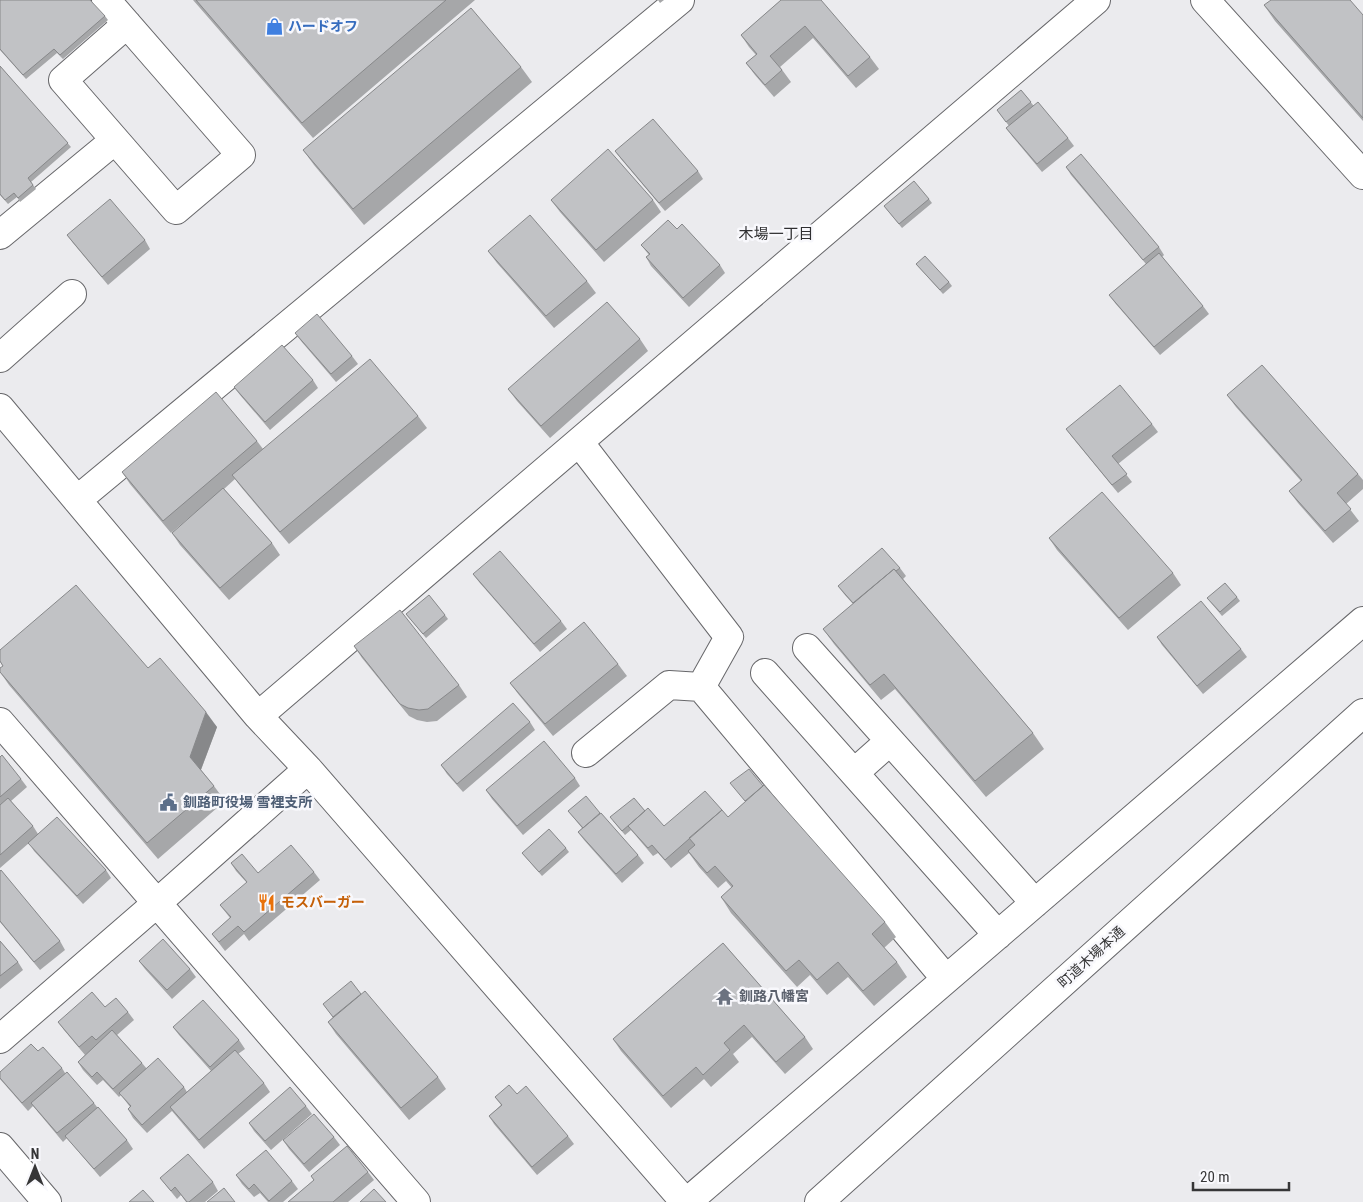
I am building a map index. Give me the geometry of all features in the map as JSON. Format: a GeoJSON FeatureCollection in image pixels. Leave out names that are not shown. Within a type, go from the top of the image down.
{"type":"FeatureCollection","features":[{"type":"Feature","properties":{"kind":"street"},"geometry":{"type":"LineString","coordinates":[[106,0],[127,24],[241,155],[176,210],[63,80],[127,24]]}},
{"type":"Feature","properties":{"kind":"street"},"geometry":{"type":"LineString","coordinates":[[77,500],[680,0]]}},
{"type":"Feature","properties":{"kind":"street"},"geometry":{"type":"LineString","coordinates":[[258,716],[1096,0]]}},
{"type":"Feature","properties":{"kind":"street"},"geometry":{"type":"LineString","coordinates":[[1205,0],[1363,175]]}},
{"type":"Feature","properties":{"kind":"street"},"geometry":{"type":"LineString","coordinates":[[0,235],[115,140]]}},
{"type":"Feature","properties":{"kind":"street"},"geometry":{"type":"LineString","coordinates":[[0,358],[72,294]]}},
{"type":"Feature","properties":{"kind":"street"},"geometry":{"type":"LineString","coordinates":[[0,408],[258,716],[308,769],[686,1202],[1363,621]]}},
{"type":"Feature","properties":{"kind":"street"},"geometry":{"type":"LineString","coordinates":[[579,442],[729,637],[701,687]]}},
{"type":"Feature","properties":{"kind":"street"},"geometry":{"type":"LineString","coordinates":[[807,648],[1035,903]]}},
{"type":"Feature","properties":{"kind":"street"},"geometry":{"type":"LineString","coordinates":[[764,673],[998,935]]}},
{"type":"Feature","properties":{"kind":"street"},"geometry":{"type":"LineString","coordinates":[[586,753],[669,685],[701,687],[946,979]]}},
{"type":"Feature","properties":{"kind":"street","name":"町道木場本通"},"geometry":{"type":"LineString","coordinates":[[819,1202],[1363,713]]}},
{"type":"Feature","properties":{"kind":"street"},"geometry":{"type":"LineString","coordinates":[[0,722],[416,1202]]}},
{"type":"Feature","properties":{"kind":"street"},"geometry":{"type":"LineString","coordinates":[[854,773],[890,740]]}},
{"type":"Feature","properties":{"kind":"street"},"geometry":{"type":"LineString","coordinates":[[0,1039],[308,769]]}},
{"type":"Feature","properties":{"kind":"street"},"geometry":{"type":"LineString","coordinates":[[0,1147],[48,1202]]}},
{"type":"Feature","properties":{"kind":"building"},"geometry":{"type":"Polygon","coordinates":[[[0,0],[90,0],[105,16],[60,55],[54,49],[23,75],[0,49],[0,0]]]}},
{"type":"Feature","properties":{"kind":"building"},"geometry":{"type":"Polygon","coordinates":[[[196,0],[446,0],[302,123],[196,0]]]}},
{"type":"Feature","properties":{"kind":"building"},"geometry":{"type":"Polygon","coordinates":[[[781,0],[821,0],[870,57],[848,76],[805,26],[770,56],[782,70],[765,85],[746,63],[757,54],[741,35],[781,0]]]}},
{"type":"Feature","properties":{"kind":"building"},"geometry":{"type":"Polygon","coordinates":[[[1271,0],[1350,0],[1363,15],[1363,118],[1264,5],[1271,0]]]}},
{"type":"Feature","properties":{"kind":"building"},"geometry":{"type":"Polygon","coordinates":[[[471,8],[521,67],[353,209],[303,150],[471,8]]]}},
{"type":"Feature","properties":{"kind":"building"},"geometry":{"type":"Polygon","coordinates":[[[0,66],[68,143],[28,178],[33,185],[18,198],[14,193],[5,200],[0,194],[0,66]]]}},
{"type":"Feature","properties":{"kind":"building"},"geometry":{"type":"Polygon","coordinates":[[[1021,90],[1031,102],[1006,122],[997,110],[1021,90]]]}},
{"type":"Feature","properties":{"kind":"building"},"geometry":{"type":"Polygon","coordinates":[[[1038,102],[1068,138],[1037,164],[1006,128],[1038,102]]]}},
{"type":"Feature","properties":{"kind":"building"},"geometry":{"type":"Polygon","coordinates":[[[653,119],[698,171],[659,203],[615,151],[653,119]]]}},
{"type":"Feature","properties":{"kind":"building"},"geometry":{"type":"Polygon","coordinates":[[[608,149],[653,200],[596,250],[551,200],[608,149]]]}},
{"type":"Feature","properties":{"kind":"building"},"geometry":{"type":"Polygon","coordinates":[[[1081,154],[1159,247],[1143,260],[1066,167],[1081,154]]]}},
{"type":"Feature","properties":{"kind":"building"},"geometry":{"type":"Polygon","coordinates":[[[914,181],[929,199],[899,224],[884,206],[914,181]]]}},
{"type":"Feature","properties":{"kind":"building"},"geometry":{"type":"Polygon","coordinates":[[[110,199],[145,240],[102,277],[67,235],[110,199]]]}},
{"type":"Feature","properties":{"kind":"building"},"geometry":{"type":"Polygon","coordinates":[[[530,215],[587,281],[546,316],[488,251],[530,215]]]}},
{"type":"Feature","properties":{"kind":"building"},"geometry":{"type":"Polygon","coordinates":[[[668,220],[677,229],[682,224],[720,265],[683,298],[646,257],[650,254],[641,245],[668,220]]]}},
{"type":"Feature","properties":{"kind":"building"},"geometry":{"type":"Polygon","coordinates":[[[1159,253],[1203,306],[1154,347],[1109,295],[1159,253]]]}},
{"type":"Feature","properties":{"kind":"building"},"geometry":{"type":"Polygon","coordinates":[[[925,256],[949,282],[940,290],[916,264],[925,256]]]}},
{"type":"Feature","properties":{"kind":"building"},"geometry":{"type":"Polygon","coordinates":[[[607,302],[640,339],[541,426],[508,389],[607,302]]]}},
{"type":"Feature","properties":{"kind":"building"},"geometry":{"type":"Polygon","coordinates":[[[317,314],[352,356],[331,374],[295,333],[317,314]]]}},
{"type":"Feature","properties":{"kind":"building"},"geometry":{"type":"Polygon","coordinates":[[[282,345],[313,380],[265,422],[234,387],[282,345]]]}},
{"type":"Feature","properties":{"kind":"building"},"geometry":{"type":"Polygon","coordinates":[[[370,359],[418,416],[280,532],[232,475],[370,359]]]}},
{"type":"Feature","properties":{"kind":"building"},"geometry":{"type":"Polygon","coordinates":[[[1262,365],[1358,474],[1337,493],[1351,509],[1325,531],[1289,491],[1302,480],[1227,395],[1262,365]]]}},
{"type":"Feature","properties":{"kind":"building"},"geometry":{"type":"Polygon","coordinates":[[[1120,385],[1152,424],[1112,456],[1127,474],[1112,485],[1066,429],[1120,385]]]}},
{"type":"Feature","properties":{"kind":"building"},"geometry":{"type":"Polygon","coordinates":[[[216,392],[257,441],[163,521],[122,472],[216,392]]]}},
{"type":"Feature","properties":{"kind":"building"},"geometry":{"type":"Polygon","coordinates":[[[223,488],[272,543],[220,588],[172,533],[223,488]]]}},
{"type":"Feature","properties":{"kind":"building"},"geometry":{"type":"Polygon","coordinates":[[[1102,492],[1173,573],[1119,618],[1049,538],[1102,492]]]}},
{"type":"Feature","properties":{"kind":"building"},"geometry":{"type":"Polygon","coordinates":[[[882,548],[900,568],[896,571],[894,569],[853,603],[838,586],[882,548]]]}},
{"type":"Feature","properties":{"kind":"building"},"geometry":{"type":"Polygon","coordinates":[[[500,551],[561,621],[534,644],[473,574],[500,551]]]}},
{"type":"Feature","properties":{"kind":"building"},"geometry":{"type":"Polygon","coordinates":[[[894,569],[1033,733],[975,781],[884,674],[870,685],[823,629],[894,569]]]}},
{"type":"Feature","properties":{"kind":"building"},"geometry":{"type":"Polygon","coordinates":[[[1225,583],[1237,597],[1220,612],[1207,598],[1225,583]]]}},
{"type":"Feature","properties":{"kind":"building"},"geometry":{"type":"Polygon","coordinates":[[[76,585],[148,668],[160,658],[206,712],[190,757],[214,786],[147,843],[0,672],[0,668],[3,666],[0,661],[0,650],[76,585]]]}},
{"type":"Feature","properties":{"kind":"building"},"geometry":{"type":"Polygon","coordinates":[[[429,595],[445,615],[423,634],[406,614],[429,595]]]}},
{"type":"Feature","properties":{"kind":"building"},"geometry":{"type":"Polygon","coordinates":[[[1201,601],[1241,649],[1197,686],[1157,637],[1201,601]]]}},
{"type":"Feature","properties":{"kind":"building"},"geometry":{"type":"Polygon","coordinates":[[[400,610],[459,685],[428,709],[419,710],[400,704],[354,646],[400,610]]]}},
{"type":"Feature","properties":{"kind":"building"},"geometry":{"type":"Polygon","coordinates":[[[584,622],[618,664],[545,724],[510,683],[584,622]]]}},
{"type":"Feature","properties":{"kind":"building"},"geometry":{"type":"Polygon","coordinates":[[[513,703],[530,722],[457,784],[441,765],[513,703]]]}},
{"type":"Feature","properties":{"kind":"building"},"geometry":{"type":"Polygon","coordinates":[[[544,741],[575,778],[517,826],[486,790],[544,741]]]}},
{"type":"Feature","properties":{"kind":"building"},"geometry":{"type":"Polygon","coordinates":[[[2,755],[21,779],[0,797],[0,757],[2,755]]]}},
{"type":"Feature","properties":{"kind":"building"},"geometry":{"type":"Polygon","coordinates":[[[749,769],[763,786],[745,801],[730,783],[749,769]]]}},
{"type":"Feature","properties":{"kind":"building"},"geometry":{"type":"Polygon","coordinates":[[[764,785],[885,922],[872,934],[897,962],[863,991],[838,962],[817,980],[799,960],[786,971],[721,897],[733,886],[715,866],[707,873],[688,851],[695,845],[689,838],[722,810],[728,817],[764,785]]]}},
{"type":"Feature","properties":{"kind":"building"},"geometry":{"type":"Polygon","coordinates":[[[705,791],[722,810],[665,860],[652,845],[648,848],[628,826],[648,808],[664,826],[705,791]]]}},
{"type":"Feature","properties":{"kind":"building"},"geometry":{"type":"Polygon","coordinates":[[[586,796],[600,813],[583,828],[568,811],[586,796]]]}},
{"type":"Feature","properties":{"kind":"building"},"geometry":{"type":"Polygon","coordinates":[[[8,798],[33,826],[0,855],[0,805],[8,798]]]}},
{"type":"Feature","properties":{"kind":"building"},"geometry":{"type":"Polygon","coordinates":[[[634,798],[645,811],[622,831],[610,817],[634,798]]]}},
{"type":"Feature","properties":{"kind":"building"},"geometry":{"type":"Polygon","coordinates":[[[601,813],[638,855],[616,874],[578,832],[601,813]]]}},
{"type":"Feature","properties":{"kind":"building"},"geometry":{"type":"Polygon","coordinates":[[[57,817],[106,870],[77,896],[28,843],[57,817]]]}},
{"type":"Feature","properties":{"kind":"building"},"geometry":{"type":"Polygon","coordinates":[[[549,829],[566,848],[539,872],[522,853],[549,829]]]}},
{"type":"Feature","properties":{"kind":"building","name":"モスバーガー"},"geometry":{"type":"Polygon","coordinates":[[[291,845],[314,872],[244,932],[238,926],[219,942],[212,934],[231,917],[220,905],[247,882],[231,863],[242,854],[258,873],[291,845]]]}},
{"type":"Feature","properties":{"kind":"building"},"geometry":{"type":"Polygon","coordinates":[[[1,870],[60,941],[34,962],[0,921],[1,870]]]}},
{"type":"Feature","properties":{"kind":"building"},"geometry":{"type":"Polygon","coordinates":[[[163,939],[190,969],[167,990],[139,961],[163,939]]]}},
{"type":"Feature","properties":{"kind":"building"},"geometry":{"type":"Polygon","coordinates":[[[0,941],[18,962],[0,976],[0,941]]]}},
{"type":"Feature","properties":{"kind":"building","name":"釧路八幡宮"},"geometry":{"type":"Polygon","coordinates":[[[723,943],[805,1037],[776,1062],[744,1025],[724,1043],[730,1050],[703,1075],[696,1067],[663,1096],[613,1039],[723,943]]]}},
{"type":"Feature","properties":{"kind":"building"},"geometry":{"type":"Polygon","coordinates":[[[351,981],[361,994],[333,1017],[323,1004],[351,981]]]}},
{"type":"Feature","properties":{"kind":"building"},"geometry":{"type":"Polygon","coordinates":[[[365,991],[438,1077],[401,1108],[328,1022],[365,991]]]}},
{"type":"Feature","properties":{"kind":"building"},"geometry":{"type":"Polygon","coordinates":[[[92,992],[105,1007],[116,998],[128,1012],[96,1040],[92,1036],[79,1047],[58,1022],[92,992]]]}},
{"type":"Feature","properties":{"kind":"building"},"geometry":{"type":"Polygon","coordinates":[[[203,1000],[239,1040],[210,1067],[173,1027],[203,1000]]]}},
{"type":"Feature","properties":{"kind":"building"},"geometry":{"type":"Polygon","coordinates":[[[112,1030],[142,1063],[113,1089],[97,1072],[92,1077],[78,1062],[112,1030]]]}},
{"type":"Feature","properties":{"kind":"building"},"geometry":{"type":"Polygon","coordinates":[[[31,1044],[38,1051],[43,1047],[62,1068],[22,1103],[0,1078],[0,1072],[31,1044]]]}},
{"type":"Feature","properties":{"kind":"building"},"geometry":{"type":"Polygon","coordinates":[[[235,1050],[264,1083],[199,1140],[170,1107],[235,1050]]]}},
{"type":"Feature","properties":{"kind":"building"},"geometry":{"type":"Polygon","coordinates":[[[158,1058],[184,1087],[142,1125],[128,1109],[131,1106],[119,1093],[158,1058]]]}},
{"type":"Feature","properties":{"kind":"building"},"geometry":{"type":"Polygon","coordinates":[[[67,1072],[94,1103],[57,1133],[31,1103],[67,1072]]]}},
{"type":"Feature","properties":{"kind":"building"},"geometry":{"type":"Polygon","coordinates":[[[509,1085],[517,1094],[526,1086],[568,1136],[532,1167],[489,1116],[502,1105],[495,1097],[509,1085]]]}},
{"type":"Feature","properties":{"kind":"building"},"geometry":{"type":"Polygon","coordinates":[[[290,1087],[306,1106],[265,1141],[249,1123],[290,1087]]]}},
{"type":"Feature","properties":{"kind":"building"},"geometry":{"type":"Polygon","coordinates":[[[98,1107],[127,1140],[94,1169],[65,1136],[98,1107]]]}},
{"type":"Feature","properties":{"kind":"building"},"geometry":{"type":"Polygon","coordinates":[[[314,1114],[334,1137],[304,1164],[283,1140],[314,1114]]]}},
{"type":"Feature","properties":{"kind":"building"},"geometry":{"type":"Polygon","coordinates":[[[347,1146],[368,1172],[333,1202],[288,1202],[314,1180],[311,1176],[347,1146]]]}},
{"type":"Feature","properties":{"kind":"building"},"geometry":{"type":"Polygon","coordinates":[[[266,1150],[292,1181],[269,1201],[254,1184],[249,1189],[236,1175],[266,1150]]]}},
{"type":"Feature","properties":{"kind":"building"},"geometry":{"type":"Polygon","coordinates":[[[188,1154],[213,1182],[187,1202],[175,1187],[171,1191],[160,1178],[188,1154]]]}},
{"type":"Feature","properties":{"kind":"building"},"geometry":{"type":"Polygon","coordinates":[[[224,1188],[235,1202],[207,1202],[224,1188]]]}},
{"type":"Feature","properties":{"kind":"building"},"geometry":{"type":"Polygon","coordinates":[[[374,1189],[386,1202],[360,1202],[374,1189]]]}},
{"type":"Feature","properties":{"kind":"building"},"geometry":{"type":"Polygon","coordinates":[[[143,1190],[154,1202],[129,1202],[143,1190]]]}},
{"type":"Feature","properties":{"kind":"place","name":"ハードオフ"},"geometry":{"type":"Point","coordinates":[274,26]}},
{"type":"Feature","properties":{"kind":"place","name":"釧路町役場 雪裡支所"},"geometry":{"type":"Point","coordinates":[169,802]}},
{"type":"Feature","properties":{"kind":"place","name":"モスバーガー"},"geometry":{"type":"Point","coordinates":[267,902]}},
{"type":"Feature","properties":{"kind":"place","name":"釧路八幡宮"},"geometry":{"type":"Point","coordinates":[725,996]}},
{"type":"Feature","properties":{"kind":"district","name":"木場一丁目"},"geometry":{"type":"Point","coordinates":[776,234]}}]}
